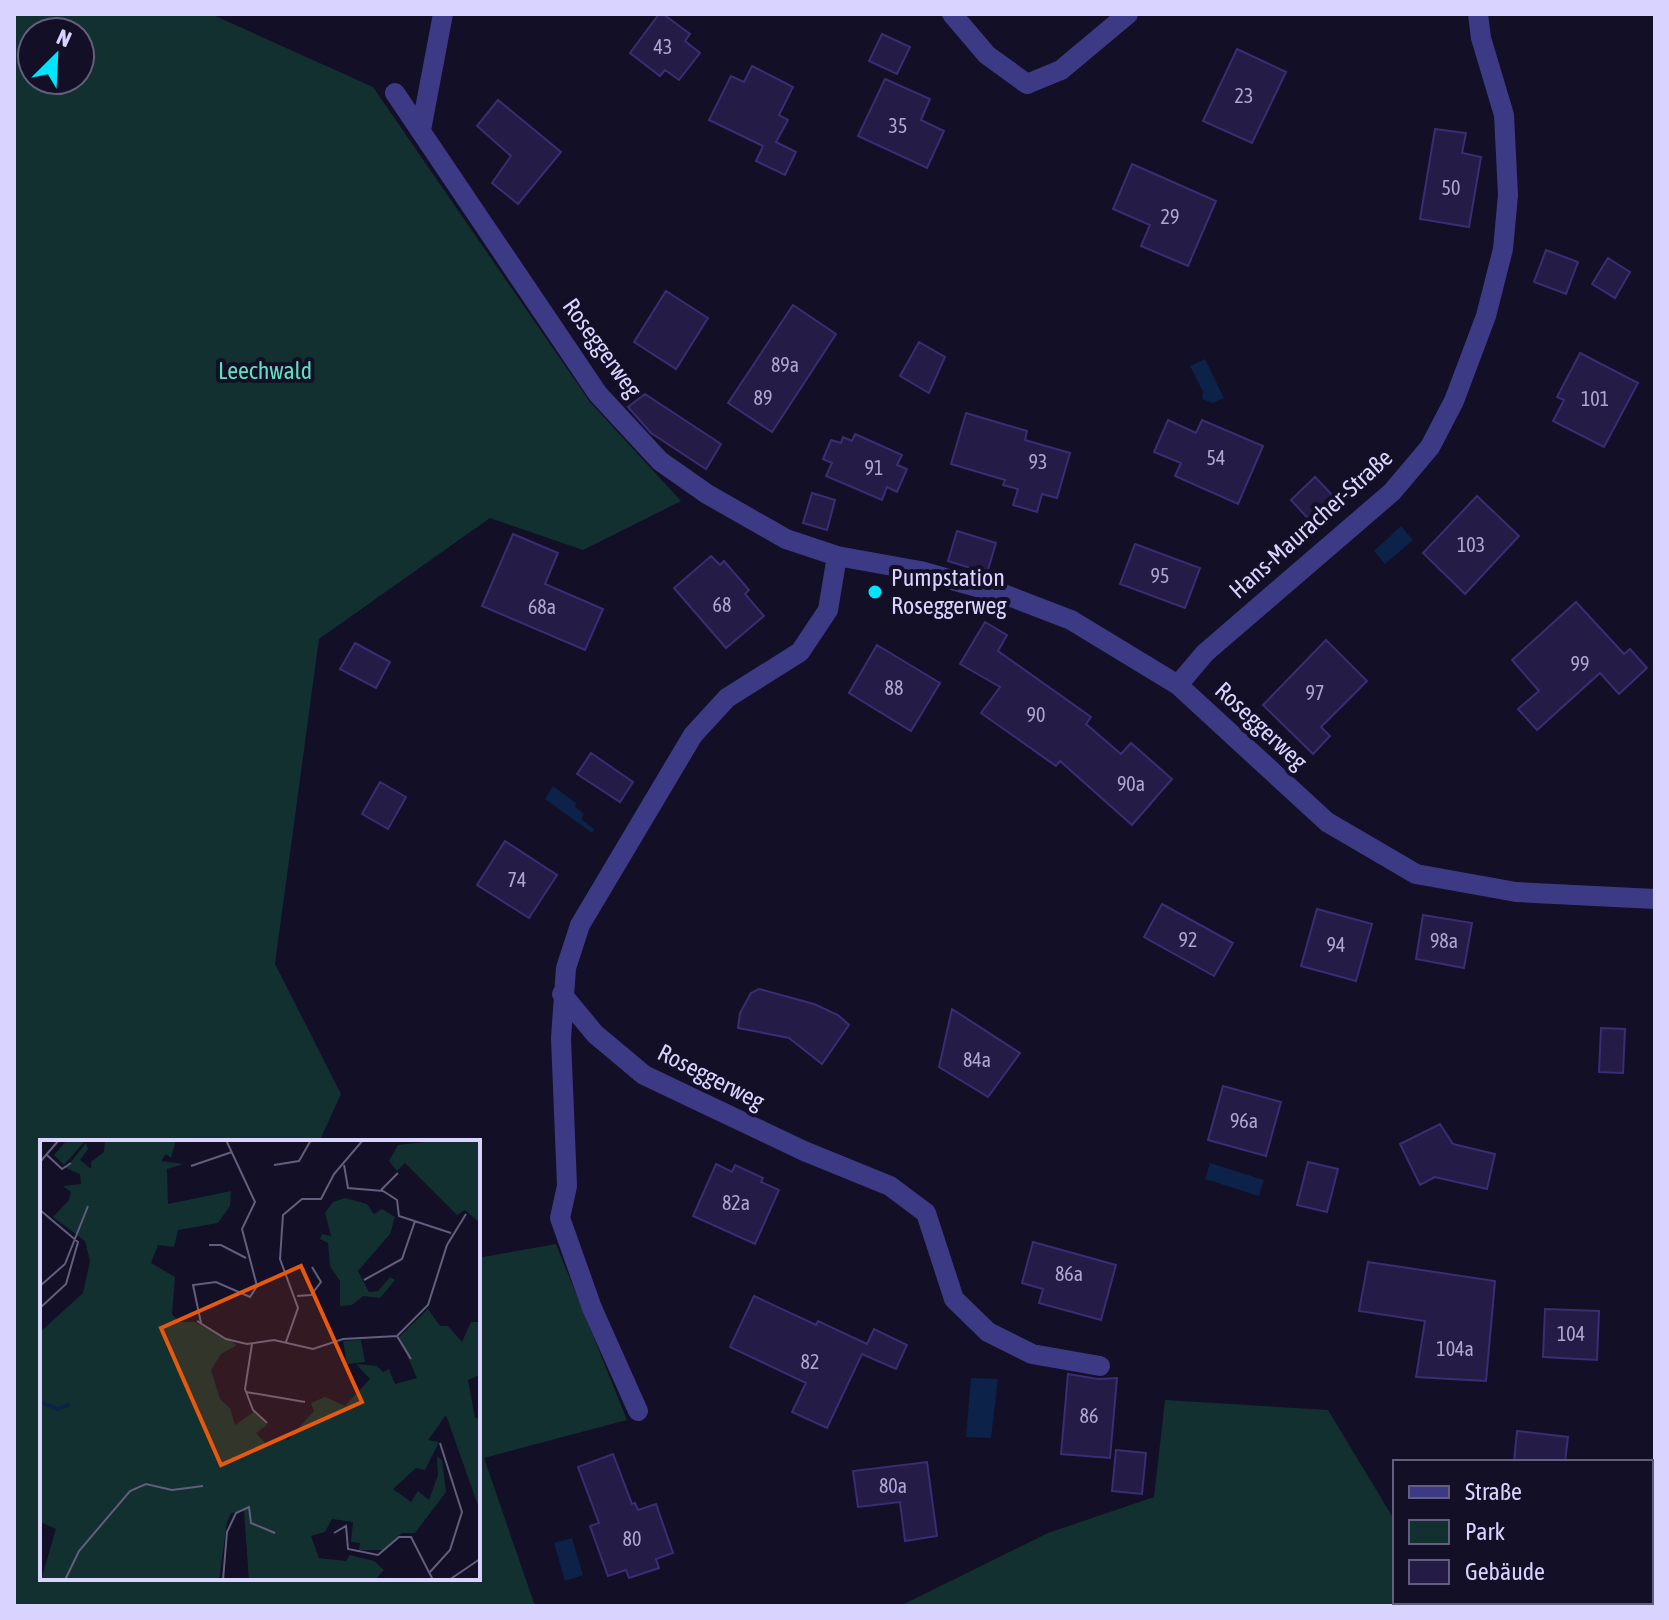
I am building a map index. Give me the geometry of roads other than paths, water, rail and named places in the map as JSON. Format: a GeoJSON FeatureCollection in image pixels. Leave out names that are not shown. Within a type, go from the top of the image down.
{"type":"FeatureCollection","features":[{"type":"Feature","properties":{"kind":"street"},"geometry":{"type":"LineString","coordinates":[[421,130],[443,14]]}},
{"type":"Feature","properties":{"kind":"street"},"geometry":{"type":"LineString","coordinates":[[952,14],[987,55],[1027,84],[1061,70],[1128,14]]}},
{"type":"Feature","properties":{"kind":"street","name":"Hans-Mauracher-Straße"},"geometry":{"type":"LineString","coordinates":[[1178,685],[1205,653],[1392,492],[1430,447],[1454,401],[1486,316],[1503,249],[1508,195],[1504,115],[1481,38],[1478,14]]}},
{"type":"Feature","properties":{"kind":"street","name":"Roseggerweg"},"geometry":{"type":"LineString","coordinates":[[395,93],[598,394],[660,461],[707,494],[786,539],[837,556],[920,571],[1006,595],[1071,620],[1178,685],[1327,822],[1416,874],[1516,892],[1655,899]]}},
{"type":"Feature","properties":{"kind":"street"},"geometry":{"type":"LineString","coordinates":[[638,1411],[592,1308],[560,1218],[567,1186],[562,994],[566,968],[580,925],[693,735],[727,698],[800,652],[828,610],[837,556]]}},
{"type":"Feature","properties":{"kind":"street","name":"Roseggerweg"},"geometry":{"type":"LineString","coordinates":[[562,994],[595,1034],[644,1075],[719,1113],[890,1186],[926,1213],[954,1299],[988,1332],[1032,1354],[1100,1366]]}},
{"type":"Feature","properties":{"kind":"water"},"geometry":{"type":"Polygon","coordinates":[[[1205,359],[1224,398],[1213,403],[1202,399],[1203,392],[1190,366],[1205,359]]]}},
{"type":"Feature","properties":{"kind":"water"},"geometry":{"type":"Polygon","coordinates":[[[1401,526],[1413,540],[1385,564],[1374,551],[1401,526]]]}},
{"type":"Feature","properties":{"kind":"water"},"geometry":{"type":"Polygon","coordinates":[[[553,786],[576,803],[575,807],[584,814],[581,819],[594,829],[592,833],[545,799],[553,786]]]}},
{"type":"Feature","properties":{"kind":"water"},"geometry":{"type":"Polygon","coordinates":[[[1210,1163],[1264,1180],[1259,1196],[1205,1179],[1210,1163]]]}},
{"type":"Feature","properties":{"kind":"water"},"geometry":{"type":"Polygon","coordinates":[[[971,1378],[998,1379],[991,1438],[966,1437],[971,1378]]]}},
{"type":"Feature","properties":{"kind":"water"},"geometry":{"type":"Polygon","coordinates":[[[572,1538],[583,1575],[565,1581],[554,1543],[572,1538]]]}},
{"type":"Feature","properties":{"kind":"place","name":"Pumpstation Roseggerweg"},"geometry":{"type":"Point","coordinates":[875,592]}},
{"type":"Feature","properties":{"kind":"park label","name":"Leechwald"},"geometry":{"type":"Point","coordinates":[265,371]}}]}
